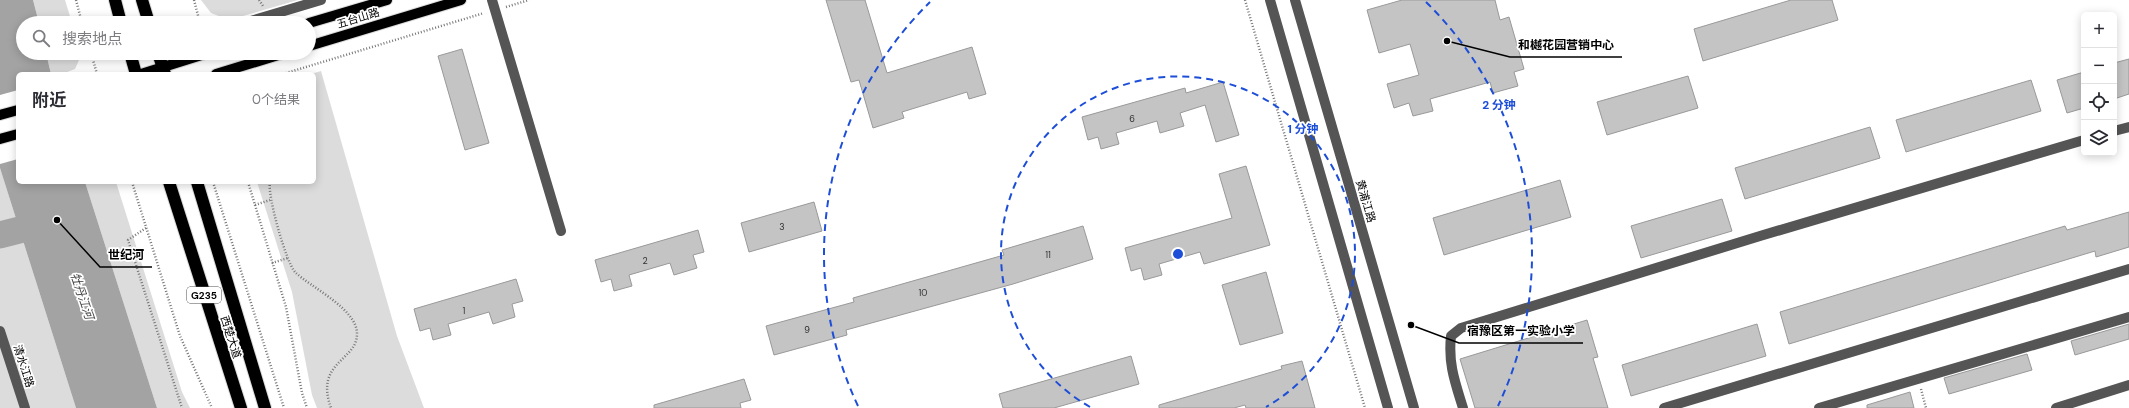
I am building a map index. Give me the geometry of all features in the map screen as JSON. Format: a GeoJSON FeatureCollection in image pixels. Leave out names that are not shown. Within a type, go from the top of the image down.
{"type":"FeatureCollection","features":[{"type":"Feature","properties":{"kind":"highway"},"geometry":{"type":"LineString","coordinates":[[115,0],[119,16]]}},
{"type":"Feature","properties":{"kind":"highway"},"geometry":{"type":"LineString","coordinates":[[142,0],[147,16]]}},
{"type":"Feature","properties":{"kind":"highway"},"geometry":{"type":"LineString","coordinates":[[135,60],[136,72]]}},
{"type":"Feature","properties":{"kind":"highway"},"geometry":{"type":"LineString","coordinates":[[160,60],[164,70]]}},
{"type":"Feature","properties":{"kind":"highway","name":"西楚大道"},"geometry":{"type":"LineString","coordinates":[[170,184],[241,408]]}},
{"type":"Feature","properties":{"kind":"highway","name":"西楚大道"},"geometry":{"type":"LineString","coordinates":[[198,184],[265,408]]}},
{"type":"Feature","properties":{"kind":"main road","name":"五台山路"},"geometry":{"type":"LineString","coordinates":[[316,21],[387,0]]}},
{"type":"Feature","properties":{"kind":"main road","name":"五台山路"},"geometry":{"type":"LineString","coordinates":[[316,44],[461,0]]}},
{"type":"Feature","properties":{"kind":"main road"},"geometry":{"type":"LineString","coordinates":[[152,72],[164,70],[190,60]]}},
{"type":"Feature","properties":{"kind":"main road"},"geometry":{"type":"LineString","coordinates":[[223,72],[262,60]]}},
{"type":"Feature","properties":{"kind":"main road"},"geometry":{"type":"LineString","coordinates":[[0,115],[16,111]]}},
{"type":"Feature","properties":{"kind":"main road"},"geometry":{"type":"LineString","coordinates":[[0,139],[16,135]]}},
{"type":"Feature","properties":{"kind":"street"},"geometry":{"type":"LineString","coordinates":[[267,16],[321,0]]}},
{"type":"Feature","properties":{"kind":"street"},"geometry":{"type":"LineString","coordinates":[[492,0],[561,231]]}},
{"type":"Feature","properties":{"kind":"street"},"geometry":{"type":"LineString","coordinates":[[1270,0],[1388,408]]}},
{"type":"Feature","properties":{"kind":"street","name":"黄浦江路"},"geometry":{"type":"LineString","coordinates":[[1295,0],[1414,408]]}},
{"type":"Feature","properties":{"kind":"street"},"geometry":{"type":"LineString","coordinates":[[2117,130],[2129,127]]}},
{"type":"Feature","properties":{"kind":"street"},"geometry":{"type":"LineString","coordinates":[[1462,408],[1450,367],[1451,336],[1461,328],[1760,236],[2081,141]]}},
{"type":"Feature","properties":{"kind":"street"},"geometry":{"type":"LineString","coordinates":[[1664,408],[2129,269]]}},
{"type":"Feature","properties":{"kind":"street"},"geometry":{"type":"LineString","coordinates":[[1819,408],[2129,317]]}},
{"type":"Feature","properties":{"kind":"street","name":"清水江路"},"geometry":{"type":"LineString","coordinates":[[0,331],[25,408]]}},
{"type":"Feature","properties":{"kind":"street"},"geometry":{"type":"LineString","coordinates":[[2056,408],[2129,385]]}},
{"type":"Feature","properties":{"kind":"path"},"geometry":{"type":"LineString","coordinates":[[76,0],[80,16]]}},
{"type":"Feature","properties":{"kind":"path"},"geometry":{"type":"LineString","coordinates":[[194,0],[198,16]]}},
{"type":"Feature","properties":{"kind":"path"},"geometry":{"type":"LineString","coordinates":[[292,72],[529,0]]}},
{"type":"Feature","properties":{"kind":"path"},"geometry":{"type":"LineString","coordinates":[[1245,0],[1365,408]]}},
{"type":"Feature","properties":{"kind":"path"},"geometry":{"type":"LineString","coordinates":[[93,60],[96,72]]}},
{"type":"Feature","properties":{"kind":"path"},"geometry":{"type":"LineString","coordinates":[[133,184],[180,336],[212,408]]}},
{"type":"Feature","properties":{"kind":"path"},"geometry":{"type":"LineString","coordinates":[[214,184],[284,408]]}},
{"type":"Feature","properties":{"kind":"path"},"geometry":{"type":"LineString","coordinates":[[249,184],[286,307],[302,393],[307,408]]}},
{"type":"Feature","properties":{"kind":"path"},"geometry":{"type":"LineString","coordinates":[[270,184],[270,200],[288,258],[294,271],[338,304],[353,322],[357,333],[352,346],[330,373],[327,389],[332,408]]}},
{"type":"Feature","properties":{"kind":"path"},"geometry":{"type":"LineString","coordinates":[[255,205],[270,200]]}},
{"type":"Feature","properties":{"kind":"path"},"geometry":{"type":"LineString","coordinates":[[146,228],[128,240],[182,408]]}},
{"type":"Feature","properties":{"kind":"path"},"geometry":{"type":"LineString","coordinates":[[272,262],[288,258]]}},
{"type":"Feature","properties":{"kind":"path"},"geometry":{"type":"LineString","coordinates":[[1918,379],[1926,408]]}},
{"type":"Feature","properties":{"kind":"shaded area"},"geometry":{"type":"Polygon","coordinates":[[[33,0],[65,0],[70,16],[37,16],[33,0]]]}},
{"type":"Feature","properties":{"kind":"shaded area"},"geometry":{"type":"Polygon","coordinates":[[[201,0],[298,0],[243,16],[219,16],[211,13],[201,0]]]}},
{"type":"Feature","properties":{"kind":"shaded area"},"geometry":{"type":"Polygon","coordinates":[[[48,60],[79,60],[75,69],[67,72],[51,72],[48,60]]]}},
{"type":"Feature","properties":{"kind":"shaded area"},"geometry":{"type":"Polygon","coordinates":[[[321,71],[397,336],[424,408],[317,408],[312,395],[292,292],[258,184],[316,184],[316,72],[321,71]]]}},
{"type":"Feature","properties":{"kind":"shaded area"},"geometry":{"type":"Polygon","coordinates":[[[0,168],[76,408],[0,408],[0,168]]]}},
{"type":"Feature","properties":{"kind":"shaded area"},"geometry":{"type":"Polygon","coordinates":[[[86,184],[117,184],[182,392],[190,408],[157,408],[86,184]]]}},
{"type":"Feature","properties":{"kind":"water","name":"牡丹江河"},"geometry":{"type":"Polygon","coordinates":[[[0,0],[33,0],[37,16],[16,16],[16,60],[48,60],[51,72],[16,72],[16,184],[86,184],[157,408],[76,408],[0,168],[0,0]]]}},
{"type":"Feature","properties":{"kind":"pier"},"geometry":{"type":"Polygon","coordinates":[[[16,91],[16,160],[0,164],[0,95],[16,91]]]}},
{"type":"Feature","properties":{"kind":"building"},"geometry":{"type":"Polygon","coordinates":[[[826,0],[865,0],[887,73],[972,47],[986,94],[969,99],[967,92],[902,112],[904,118],[873,128],[859,80],[851,82],[826,0]]]}},
{"type":"Feature","properties":{"kind":"building"},"geometry":{"type":"Polygon","coordinates":[[[1402,0],[1495,0],[1500,20],[1509,17],[1524,69],[1514,72],[1518,86],[1493,93],[1490,82],[1430,99],[1433,111],[1413,116],[1409,103],[1394,108],[1387,84],[1419,75],[1410,44],[1379,53],[1367,10],[1402,0]]]}},
{"type":"Feature","properties":{"kind":"building"},"geometry":{"type":"Polygon","coordinates":[[[1791,0],[1832,0],[1838,20],[1703,61],[1694,29],[1791,0]]]}},
{"type":"Feature","properties":{"kind":"building"},"geometry":{"type":"Polygon","coordinates":[[[462,49],[489,143],[465,150],[438,56],[462,49]]]}},
{"type":"Feature","properties":{"kind":"building"},"geometry":{"type":"Polygon","coordinates":[[[2129,59],[2129,94],[2117,98],[2117,84],[2117,62],[2129,59]]]}},
{"type":"Feature","properties":{"kind":"building"},"geometry":{"type":"Polygon","coordinates":[[[2081,73],[2081,109],[2067,113],[2057,80],[2081,73]]]}},
{"type":"Feature","properties":{"kind":"building"},"geometry":{"type":"Polygon","coordinates":[[[1688,76],[1698,108],[1607,135],[1597,102],[1688,76]]]}},
{"type":"Feature","properties":{"kind":"building"},"geometry":{"type":"Polygon","coordinates":[[[2031,80],[2041,111],[1906,152],[1896,120],[2031,80]]]}},
{"type":"Feature","properties":{"kind":"building"},"geometry":{"type":"Polygon","coordinates":[[[1223,82],[1239,135],[1216,142],[1205,105],[1180,113],[1184,126],[1160,133],[1157,121],[1116,133],[1119,144],[1101,149],[1098,137],[1088,140],[1082,117],[1185,88],[1186,93],[1223,82]]]}},
{"type":"Feature","properties":{"kind":"building"},"geometry":{"type":"Polygon","coordinates":[[[1870,127],[1880,158],[1745,199],[1735,168],[1870,127]]]}},
{"type":"Feature","properties":{"kind":"building"},"geometry":{"type":"Polygon","coordinates":[[[1246,166],[1270,245],[1204,264],[1200,252],[1159,264],[1162,275],[1144,280],[1141,268],[1131,271],[1125,248],[1232,218],[1219,174],[1246,166]]]}},
{"type":"Feature","properties":{"kind":"building"},"geometry":{"type":"Polygon","coordinates":[[[1560,180],[1571,217],[1444,255],[1433,218],[1560,180]]]}},
{"type":"Feature","properties":{"kind":"building"},"geometry":{"type":"Polygon","coordinates":[[[1722,199],[1732,231],[1641,258],[1631,226],[1722,199]]]}},
{"type":"Feature","properties":{"kind":"building"},"geometry":{"type":"Polygon","coordinates":[[[814,202],[822,231],[749,252],[741,223],[814,202]]]}},
{"type":"Feature","properties":{"kind":"building"},"geometry":{"type":"Polygon","coordinates":[[[2129,212],[2129,247],[2096,257],[2095,251],[1789,344],[1780,312],[2065,226],[2067,230],[2129,212]]]}},
{"type":"Feature","properties":{"kind":"building"},"geometry":{"type":"Polygon","coordinates":[[[1083,226],[1093,259],[1013,284],[846,330],[847,335],[774,355],[766,326],[854,302],[853,298],[1004,255],[1002,250],[1083,226]]]}},
{"type":"Feature","properties":{"kind":"building"},"geometry":{"type":"Polygon","coordinates":[[[698,230],[704,252],[693,255],[697,268],[674,275],[670,263],[629,275],[632,286],[614,291],[611,279],[601,282],[595,260],[698,230]]]}},
{"type":"Feature","properties":{"kind":"building"},"geometry":{"type":"Polygon","coordinates":[[[1266,272],[1283,333],[1240,345],[1222,285],[1266,272]]]}},
{"type":"Feature","properties":{"kind":"building"},"geometry":{"type":"Polygon","coordinates":[[[516,279],[523,301],[512,304],[515,317],[493,324],[489,312],[448,324],[451,335],[433,340],[430,328],[420,331],[414,309],[516,279]]]}},
{"type":"Feature","properties":{"kind":"building"},"geometry":{"type":"Polygon","coordinates":[[[1587,320],[1598,357],[1593,358],[1608,408],[1475,408],[1460,359],[1587,320]]]}},
{"type":"Feature","properties":{"kind":"building"},"geometry":{"type":"Polygon","coordinates":[[[1757,324],[1766,356],[1631,396],[1622,365],[1757,324]]]}},
{"type":"Feature","properties":{"kind":"building"},"geometry":{"type":"Polygon","coordinates":[[[2129,324],[2129,339],[2075,355],[2071,341],[2129,324]]]}},
{"type":"Feature","properties":{"kind":"building"},"geometry":{"type":"Polygon","coordinates":[[[2027,354],[2032,370],[1949,394],[1944,378],[2027,354]]]}},
{"type":"Feature","properties":{"kind":"building"},"geometry":{"type":"Polygon","coordinates":[[[1131,356],[1139,384],[1054,408],[1003,408],[999,394],[1131,356]]]}},
{"type":"Feature","properties":{"kind":"building"},"geometry":{"type":"Polygon","coordinates":[[[1302,361],[1315,408],[1246,408],[1245,405],[1234,408],[1159,408],[1159,405],[1282,369],[1281,366],[1302,361]]]}},
{"type":"Feature","properties":{"kind":"building"},"geometry":{"type":"Polygon","coordinates":[[[744,379],[751,400],[740,403],[741,408],[654,408],[654,405],[744,379]]]}},
{"type":"Feature","properties":{"kind":"building"},"geometry":{"type":"Polygon","coordinates":[[[1910,392],[1914,408],[1867,408],[1867,405],[1910,392]]]}},
{"type":"Feature","properties":{"kind":"waterway"},"geometry":{"type":"LineString","coordinates":[[0,235],[55,221]]}},
{"type":"Feature","properties":{"kind":"place","name":"和樾花园营销中心"},"geometry":{"type":"Point","coordinates":[1447,41]}},
{"type":"Feature","properties":{"kind":"place","name":"世纪河"},"geometry":{"type":"Point","coordinates":[57,220]}},
{"type":"Feature","properties":{"kind":"place","name":"宿豫区第一实验小学"},"geometry":{"type":"Point","coordinates":[1411,325]}}]}
